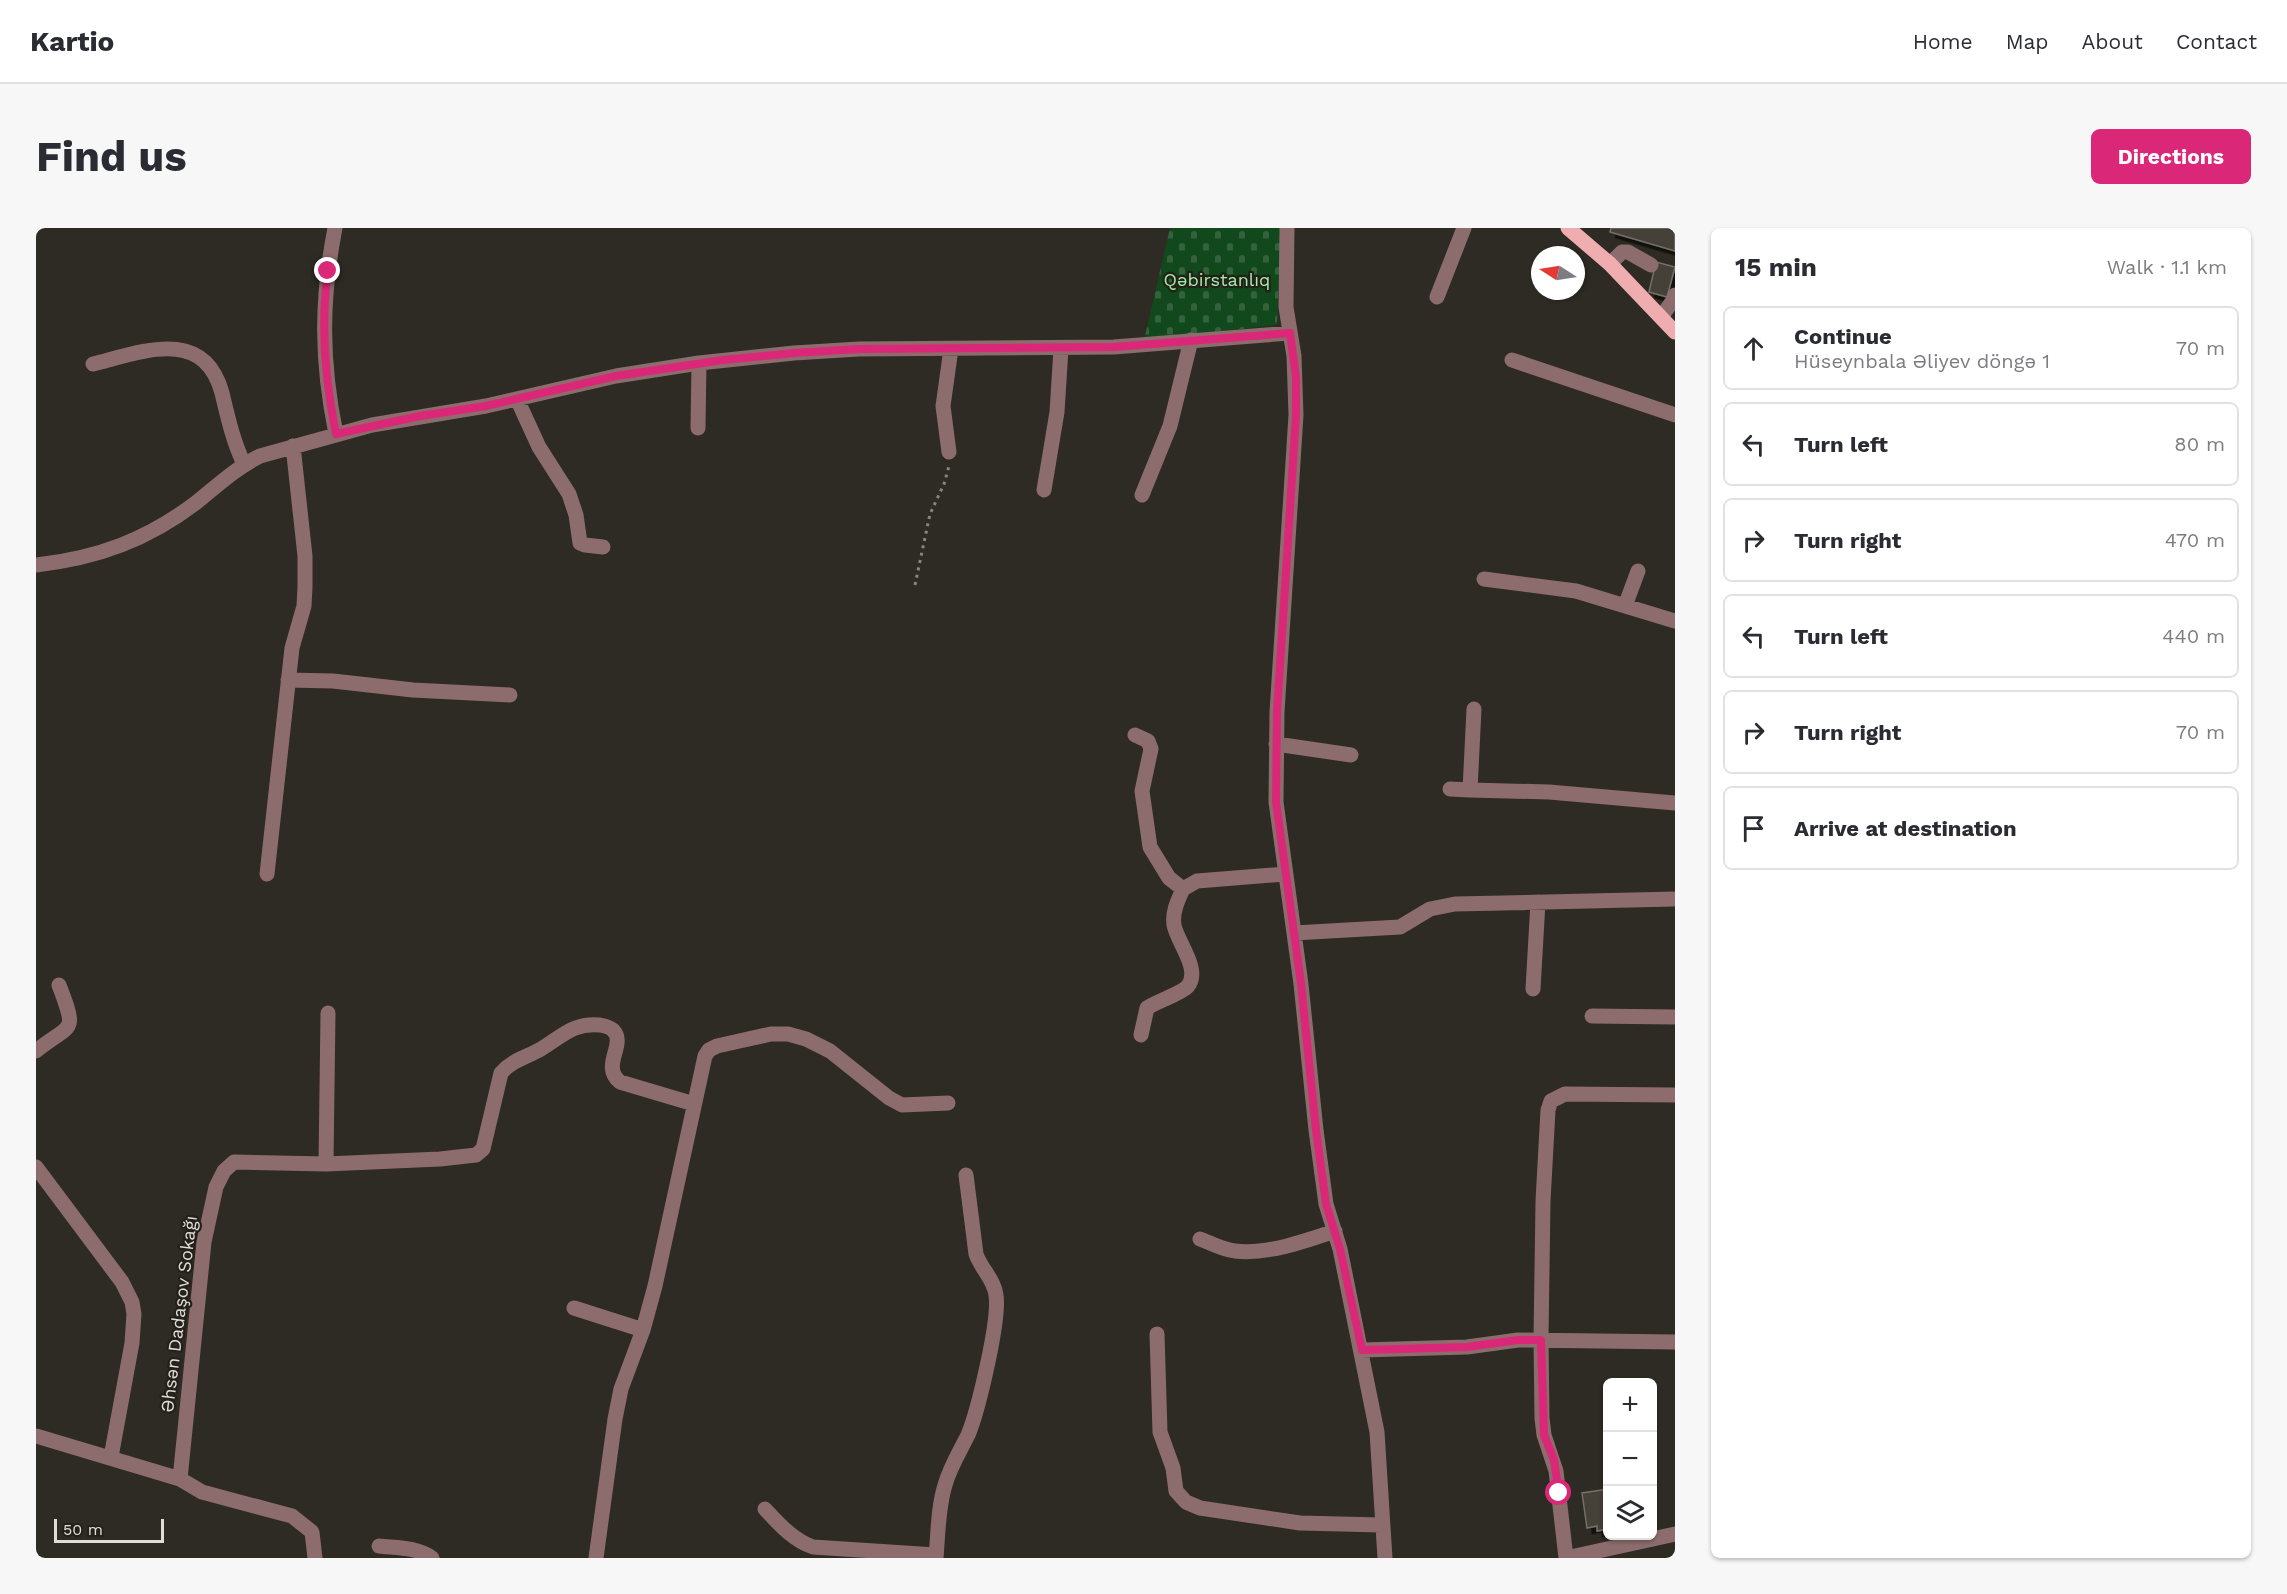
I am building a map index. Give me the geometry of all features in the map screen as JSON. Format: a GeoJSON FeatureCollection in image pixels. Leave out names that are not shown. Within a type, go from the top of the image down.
{"type":"FeatureCollection","features":[{"type":"Feature","properties":{"kind":"main road"},"geometry":{"type":"LineString","coordinates":[[1569,228],[1610,264],[1675,332]]}},
{"type":"Feature","properties":{"kind":"street"},"geometry":{"type":"LineString","coordinates":[[335,228],[324,293],[324,334],[328,397],[336,434]]}},
{"type":"Feature","properties":{"kind":"street"},"geometry":{"type":"LineString","coordinates":[[1287,228],[1285,289],[1296,377],[1296,415],[1276,744],[1276,802],[1309,1051],[1317,1141],[1326,1204],[1335,1231],[1362,1350],[1377,1432],[1381,1525],[1385,1558]]}},
{"type":"Feature","properties":{"kind":"street"},"geometry":{"type":"LineString","coordinates":[[1437,297],[1464,228]]}},
{"type":"Feature","properties":{"kind":"street"},"geometry":{"type":"LineString","coordinates":[[1610,264],[1622,252],[1628,252],[1651,265]]}},
{"type":"Feature","properties":{"kind":"street"},"geometry":{"type":"LineString","coordinates":[[1661,317],[1675,295]]}},
{"type":"Feature","properties":{"kind":"street"},"geometry":{"type":"LineString","coordinates":[[36,565],[81,559],[111,550],[132,540],[175,517],[244,464],[260,456],[372,425],[518,399],[616,376],[699,363],[804,352],[1061,349],[1290,333]]}},
{"type":"Feature","properties":{"kind":"street"},"geometry":{"type":"LineString","coordinates":[[1142,495],[1170,426],[1191,340]]}},
{"type":"Feature","properties":{"kind":"street"},"geometry":{"type":"LineString","coordinates":[[93,364],[154,349],[172,348],[191,352],[204,360],[222,392],[233,441],[244,464]]}},
{"type":"Feature","properties":{"kind":"street"},"geometry":{"type":"LineString","coordinates":[[949,452],[944,425],[944,405],[951,349]]}},
{"type":"Feature","properties":{"kind":"street"},"geometry":{"type":"LineString","coordinates":[[1044,490],[1057,412],[1061,349]]}},
{"type":"Feature","properties":{"kind":"street"},"geometry":{"type":"LineString","coordinates":[[1512,360],[1675,416]]}},
{"type":"Feature","properties":{"kind":"street"},"geometry":{"type":"LineString","coordinates":[[698,428],[699,363]]}},
{"type":"Feature","properties":{"kind":"street"},"geometry":{"type":"LineString","coordinates":[[518,399],[539,447],[569,494],[576,515],[580,543],[585,546],[603,547]]}},
{"type":"Feature","properties":{"kind":"street"},"geometry":{"type":"LineString","coordinates":[[267,874],[292,648],[304,606],[305,556],[292,446]]}},
{"type":"Feature","properties":{"kind":"street"},"geometry":{"type":"LineString","coordinates":[[1625,606],[1638,571]]}},
{"type":"Feature","properties":{"kind":"street"},"geometry":{"type":"LineString","coordinates":[[1484,579],[1576,591],[1675,621]]}},
{"type":"Feature","properties":{"kind":"street"},"geometry":{"type":"LineString","coordinates":[[288,680],[333,681],[413,690],[510,695]]}},
{"type":"Feature","properties":{"kind":"street"},"geometry":{"type":"LineString","coordinates":[[1470,790],[1474,709]]}},
{"type":"Feature","properties":{"kind":"street"},"geometry":{"type":"LineString","coordinates":[[1135,735],[1148,741],[1151,749],[1142,790],[1150,847],[1168,878],[1183,889]]}},
{"type":"Feature","properties":{"kind":"street"},"geometry":{"type":"LineString","coordinates":[[1276,744],[1351,755]]}},
{"type":"Feature","properties":{"kind":"street"},"geometry":{"type":"LineString","coordinates":[[1450,789],[1549,792],[1675,802]]}},
{"type":"Feature","properties":{"kind":"street"},"geometry":{"type":"LineString","coordinates":[[1141,1035],[1147,1008],[1186,988],[1191,980],[1191,968],[1174,925],[1174,913],[1183,889],[1197,881],[1284,874]]}},
{"type":"Feature","properties":{"kind":"street"},"geometry":{"type":"LineString","coordinates":[[1294,933],[1400,927],[1430,909],[1455,904],[1675,900]]}},
{"type":"Feature","properties":{"kind":"street"},"geometry":{"type":"LineString","coordinates":[[1533,989],[1538,902]]}},
{"type":"Feature","properties":{"kind":"street"},"geometry":{"type":"LineString","coordinates":[[36,1051],[66,1031],[70,1023],[70,1014],[59,985]]}},
{"type":"Feature","properties":{"kind":"street"},"geometry":{"type":"LineString","coordinates":[[328,1013],[326,1164],[477,1155],[483,1149],[501,1073],[508,1065],[542,1048],[576,1026],[596,1025],[614,1030],[618,1039],[612,1069],[614,1077],[620,1082],[694,1104]]}},
{"type":"Feature","properties":{"kind":"street"},"geometry":{"type":"LineString","coordinates":[[1592,1016],[1675,1017]]}},
{"type":"Feature","properties":{"kind":"street"},"geometry":{"type":"LineString","coordinates":[[596,1558],[621,1389],[643,1330],[655,1286],[705,1056],[717,1046],[771,1034],[788,1034],[806,1039],[830,1051],[902,1106],[948,1103]]}},
{"type":"Feature","properties":{"kind":"street"},"geometry":{"type":"LineString","coordinates":[[1675,1095],[1565,1094],[1551,1101],[1546,1133],[1541,1340],[1544,1435],[1556,1471],[1566,1558],[1675,1534]]}},
{"type":"Feature","properties":{"kind":"street","name":"Əhsən Dadaşov Sokağı"},"geometry":{"type":"LineString","coordinates":[[180,1479],[204,1242],[216,1187],[224,1171],[234,1162],[326,1164]]}},
{"type":"Feature","properties":{"kind":"street"},"geometry":{"type":"LineString","coordinates":[[36,1167],[122,1282],[132,1302],[132,1343],[111,1457]]}},
{"type":"Feature","properties":{"kind":"street"},"geometry":{"type":"LineString","coordinates":[[765,1509],[802,1543],[813,1547],[936,1556],[944,1488],[969,1432],[974,1415],[991,1346],[997,1299],[991,1280],[979,1263],[976,1254],[966,1175]]}},
{"type":"Feature","properties":{"kind":"street"},"geometry":{"type":"LineString","coordinates":[[1200,1239],[1232,1251],[1251,1252],[1307,1241],[1335,1231]]}},
{"type":"Feature","properties":{"kind":"street"},"geometry":{"type":"LineString","coordinates":[[574,1308],[643,1330]]}},
{"type":"Feature","properties":{"kind":"street"},"geometry":{"type":"LineString","coordinates":[[1157,1334],[1160,1432],[1173,1468],[1176,1491],[1186,1502],[1200,1508],[1300,1523],[1381,1525]]}},
{"type":"Feature","properties":{"kind":"street"},"geometry":{"type":"LineString","coordinates":[[1362,1350],[1467,1347],[1518,1340],[1675,1342]]}},
{"type":"Feature","properties":{"kind":"street"},"geometry":{"type":"LineString","coordinates":[[36,1436],[180,1479],[202,1492],[292,1516],[312,1532],[315,1558]]}},
{"type":"Feature","properties":{"kind":"street"},"geometry":{"type":"LineString","coordinates":[[380,1546],[411,1549],[432,1558]]}},
{"type":"Feature","properties":{"kind":"path"},"geometry":{"type":"LineString","coordinates":[[915,585],[930,513],[944,484],[949,466],[949,452]]}},
{"type":"Feature","properties":{"kind":"green space","name":"Qəbirstanlıq"},"geometry":{"type":"Polygon","coordinates":[[[1170,228],[1281,228],[1277,325],[1144,340],[1170,228]]]}},
{"type":"Feature","properties":{"kind":"building"},"geometry":{"type":"Polygon","coordinates":[[[1611,228],[1675,228],[1675,251],[1610,232],[1611,228]]]}},
{"type":"Feature","properties":{"kind":"building"},"geometry":{"type":"Polygon","coordinates":[[[1656,262],[1675,267],[1667,297],[1649,292],[1656,262]]]}},
{"type":"Feature","properties":{"kind":"building"},"geometry":{"type":"Polygon","coordinates":[[[1603,1490],[1603,1530],[1597,1531],[1597,1526],[1587,1528],[1582,1493],[1603,1490]]]}},
{"type":"Feature","properties":{"kind":"route"},"geometry":{"type":"LineString","coordinates":[[328,271],[324,293],[325,366],[328,397],[336,434],[420,416],[486,406],[616,376],[723,360],[859,349],[1114,347],[1290,333],[1296,377],[1296,415],[1278,690],[1275,778],[1284,874],[1301,984],[1326,1204],[1340,1249],[1362,1350],[1467,1347],[1501,1341],[1541,1340],[1544,1435],[1554,1460],[1559,1493]]}}]}
